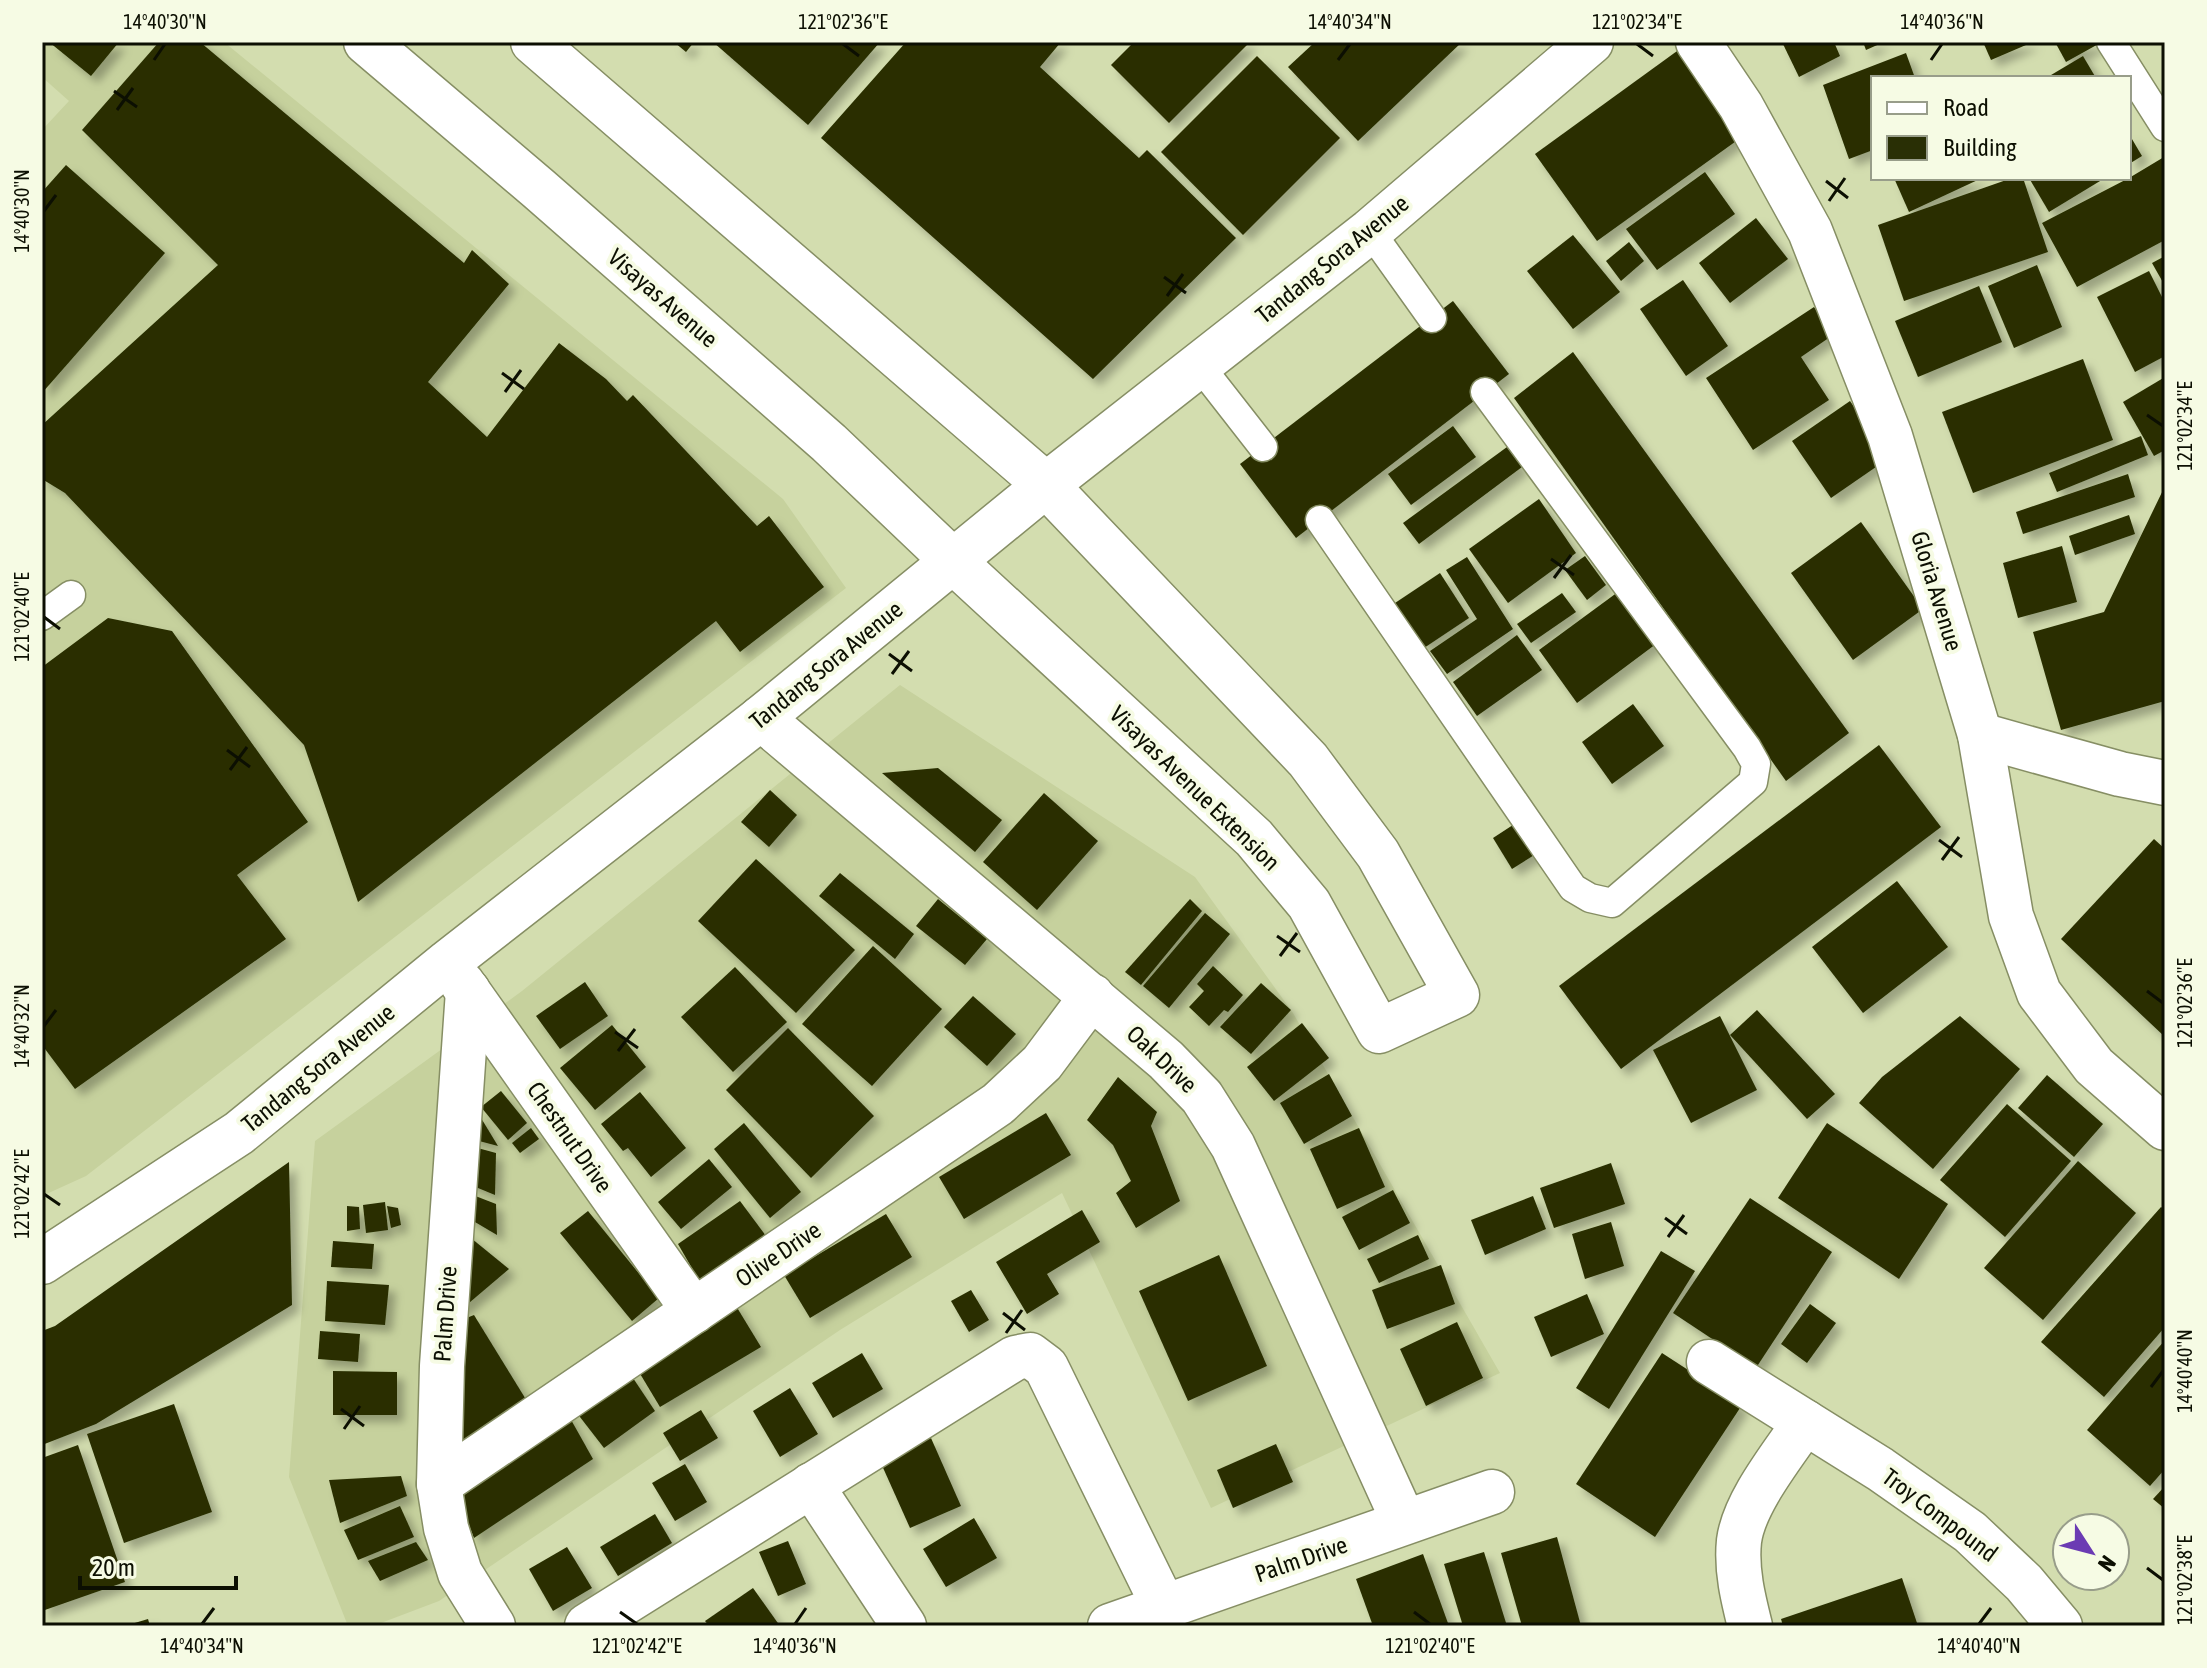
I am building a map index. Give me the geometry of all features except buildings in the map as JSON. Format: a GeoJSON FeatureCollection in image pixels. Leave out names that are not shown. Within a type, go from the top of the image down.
{"type":"FeatureCollection","features":[{"type":"Feature","properties":{"kind":"street","name":"Visayas Avenue"},"geometry":{"type":"LineString","coordinates":[[366,42],[829,443],[953,561]]}},
{"type":"Feature","properties":{"kind":"street"},"geometry":{"type":"LineString","coordinates":[[533,42],[1046,485]]}},
{"type":"Feature","properties":{"kind":"street","name":"Gloria Avenue"},"geometry":{"type":"LineString","coordinates":[[1698,42],[1741,106],[1810,231],[1890,436],[1980,735],[2011,916],[2039,993],[2094,1066],[2165,1128]]}},
{"type":"Feature","properties":{"kind":"street","name":"Tandang Sora Avenue"},"geometry":{"type":"LineString","coordinates":[[42,1262],[239,1133],[458,976],[761,718],[1046,485],[1370,231],[1572,48]]}},
{"type":"Feature","properties":{"kind":"street","name":"Visayas Avenue Extension"},"geometry":{"type":"LineString","coordinates":[[953,561],[1254,838],[1309,904],[1379,1031],[1457,995],[1378,854],[1308,760],[1046,485]]}},
{"type":"Feature","properties":{"kind":"street","name":"Oak Drive"},"geometry":{"type":"LineString","coordinates":[[761,718],[1092,996],[1166,1060],[1202,1097],[1233,1146],[1404,1522]]}},
{"type":"Feature","properties":{"kind":"street"},"geometry":{"type":"LineString","coordinates":[[1980,735],[2120,774],[2165,783]]}},
{"type":"Feature","properties":{"kind":"street","name":"Chestnut Drive"},"geometry":{"type":"LineString","coordinates":[[458,976],[694,1311]]}},
{"type":"Feature","properties":{"kind":"street","name":"Palm Drive"},"geometry":{"type":"LineString","coordinates":[[458,976],[439,1484],[446,1528],[460,1573],[493,1626]]}},
{"type":"Feature","properties":{"kind":"street","name":"Olive Drive"},"geometry":{"type":"LineString","coordinates":[[439,1484],[998,1104],[1042,1063],[1092,996]]}},
{"type":"Feature","properties":{"kind":"street"},"geometry":{"type":"LineString","coordinates":[[587,1626],[1015,1358],[1030,1355],[1046,1367],[1164,1607]]}},
{"type":"Feature","properties":{"kind":"street","name":"Troy Compound"},"geometry":{"type":"LineString","coordinates":[[1709,1362],[1880,1469],[1970,1532],[2024,1583],[2060,1626]]}},
{"type":"Feature","properties":{"kind":"street"},"geometry":{"type":"LineString","coordinates":[[1750,1626],[1738,1571],[1739,1538],[1753,1501],[1805,1422]]}},
{"type":"Feature","properties":{"kind":"street"},"geometry":{"type":"LineString","coordinates":[[811,1485],[904,1626]]}},
{"type":"Feature","properties":{"kind":"street","name":"Palm Drive"},"geometry":{"type":"LineString","coordinates":[[1110,1626],[1492,1492]]}},
{"type":"Feature","properties":{"kind":"lane"},"geometry":{"type":"LineString","coordinates":[[2111,42],[2165,127]]}},
{"type":"Feature","properties":{"kind":"lane"},"geometry":{"type":"LineString","coordinates":[[1370,231],[1432,318]]}},
{"type":"Feature","properties":{"kind":"lane"},"geometry":{"type":"LineString","coordinates":[[1199,365],[1263,447]]}},
{"type":"Feature","properties":{"kind":"lane"},"geometry":{"type":"LineString","coordinates":[[1320,520],[1573,888],[1590,898],[1612,903],[1753,782],[1756,764],[1485,392]]}},
{"type":"Feature","properties":{"kind":"lane"},"geometry":{"type":"LineString","coordinates":[[42,616],[71,595]]}},
{"type":"Feature","properties":{"kind":"shaded area"},"geometry":{"type":"Polygon","coordinates":[[[42,42],[224,42],[783,499],[846,588],[86,1176],[42,1196],[42,130],[69,101],[42,77],[42,42]]]}},
{"type":"Feature","properties":{"kind":"shaded area"},"geometry":{"type":"Polygon","coordinates":[[[900,685],[1195,877],[1293,1013],[1500,1373],[1211,1508],[1062,1193],[840,1330],[439,1601],[373,1626],[348,1626],[289,1477],[315,1141],[522,991],[900,685]]]}}]}
